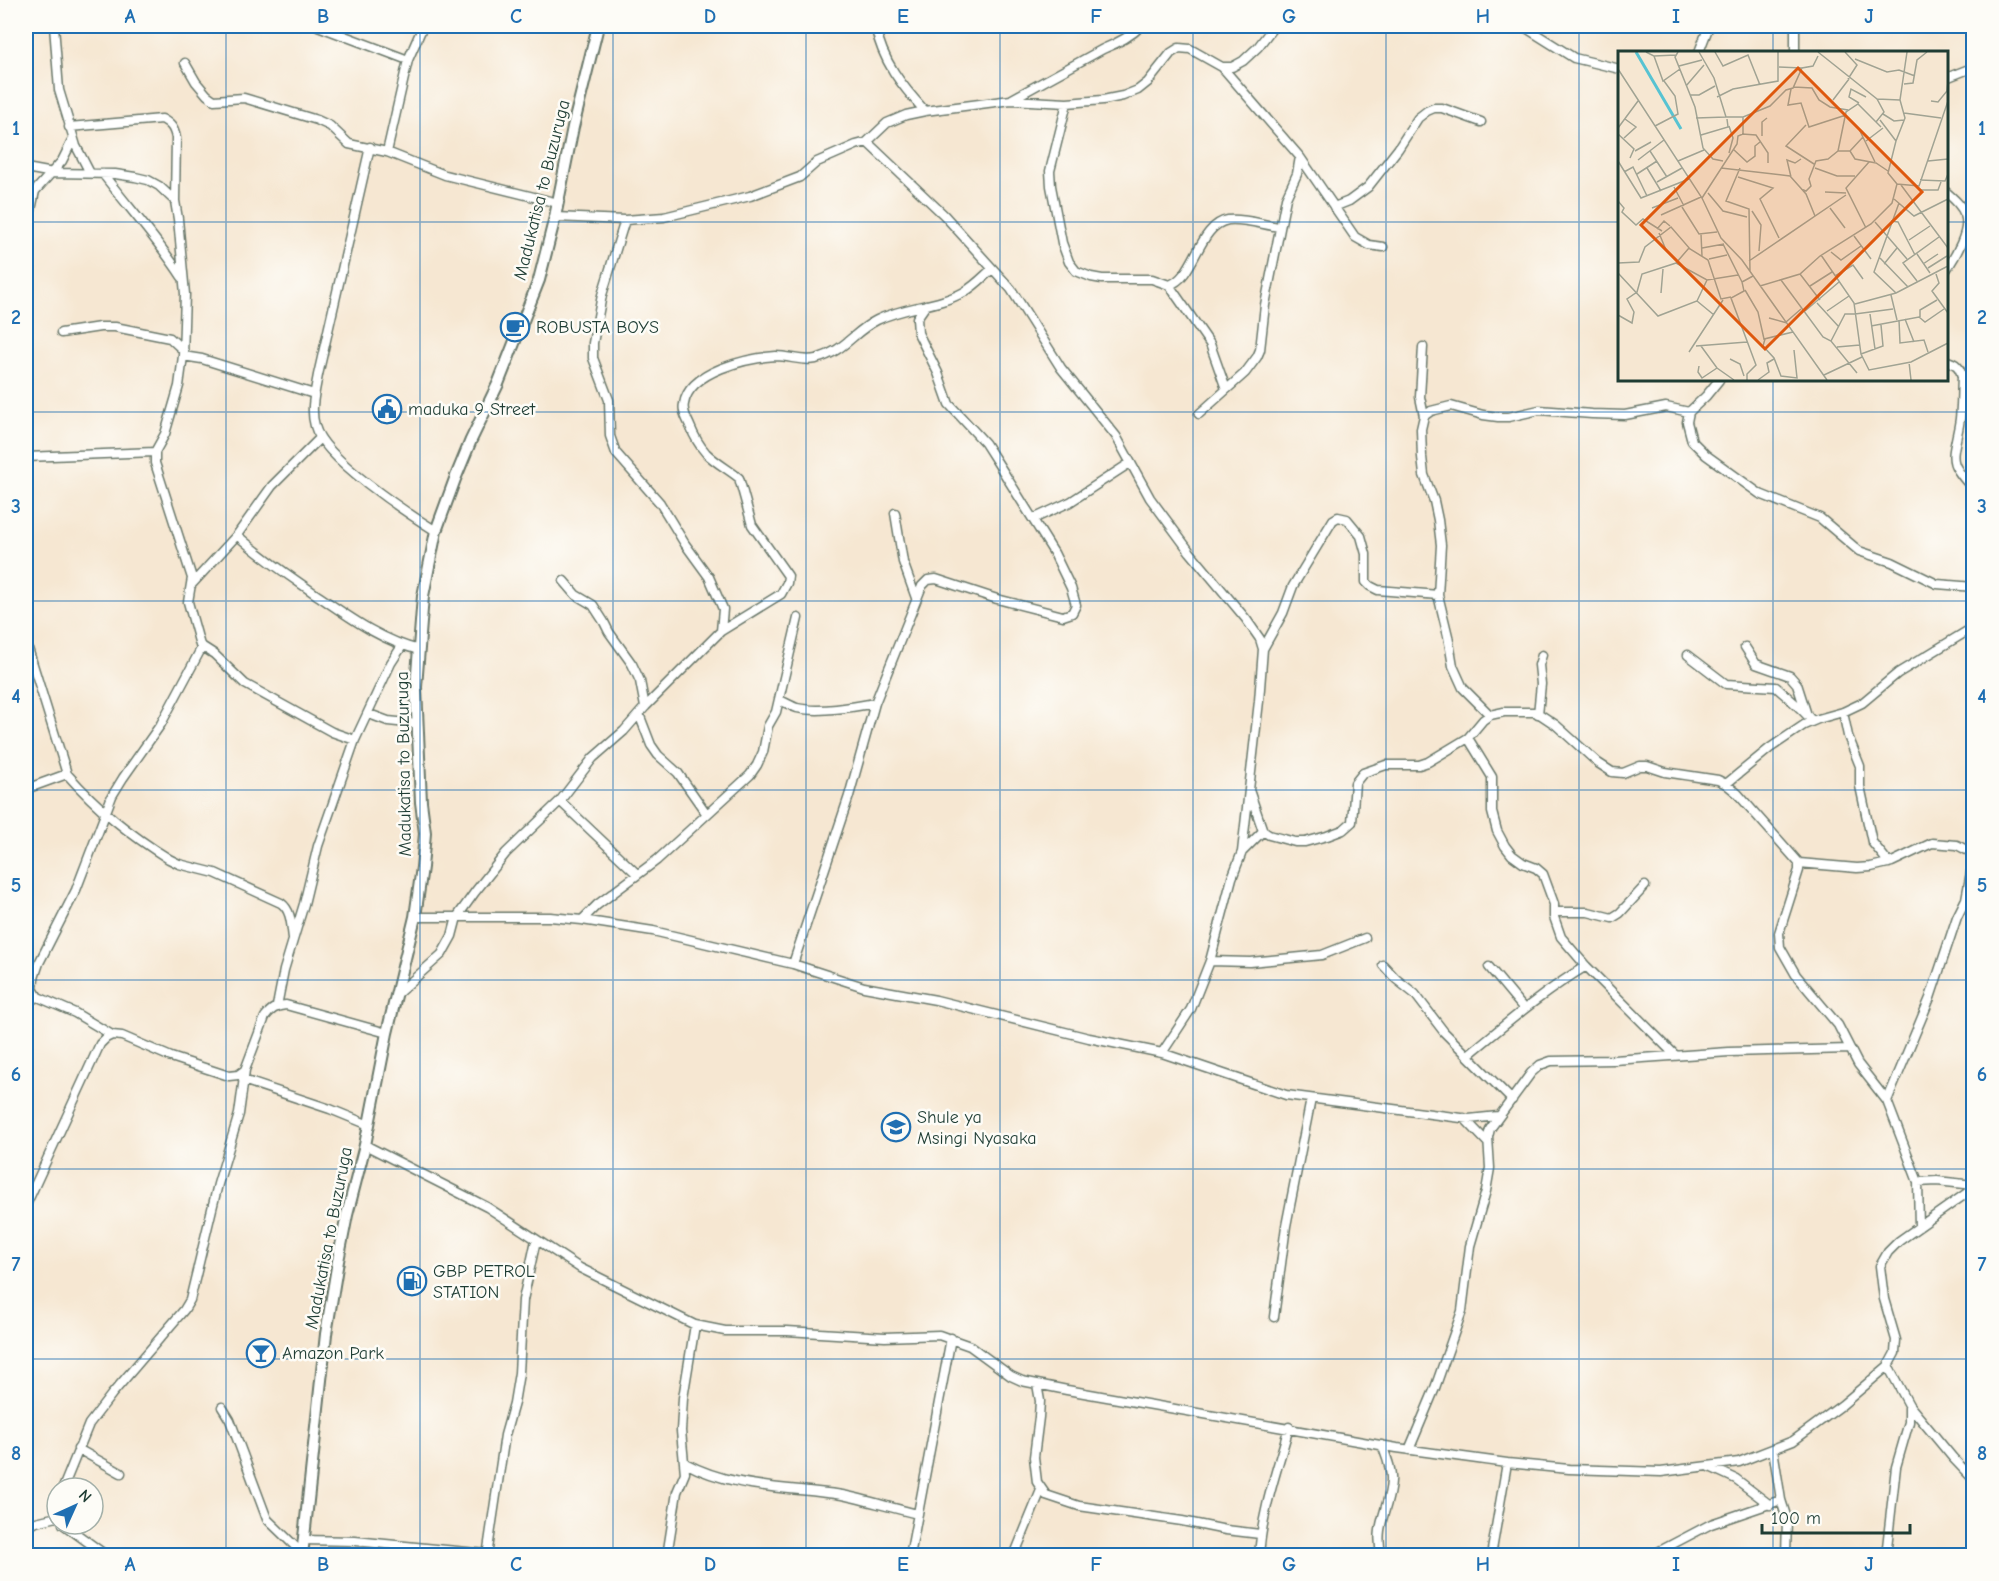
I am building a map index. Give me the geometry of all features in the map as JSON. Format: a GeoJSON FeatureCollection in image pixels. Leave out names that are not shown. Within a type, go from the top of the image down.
{"type":"FeatureCollection","features":[{"type":"Feature","properties":{"kind":"main road","name":"Madukatisa to Buzuruga"},"geometry":{"type":"LineString","coordinates":[[302,1554],[326,1334],[347,1215],[365,1145],[387,1033],[415,917],[422,867],[425,833],[417,724],[418,650],[423,596],[436,531],[471,440],[498,384],[539,280],[598,26]]}},
{"type":"Feature","properties":{"kind":"street"},"geometry":{"type":"LineString","coordinates":[[54,26],[59,90],[73,138],[90,173]]}},
{"type":"Feature","properties":{"kind":"street"},"geometry":{"type":"LineString","coordinates":[[318,26],[408,60]]}},
{"type":"Feature","properties":{"kind":"street"},"geometry":{"type":"LineString","coordinates":[[387,152],[408,60],[423,26]]}},
{"type":"Feature","properties":{"kind":"street"},"geometry":{"type":"LineString","coordinates":[[875,26],[885,57],[895,76],[926,111]]}},
{"type":"Feature","properties":{"kind":"street"},"geometry":{"type":"LineString","coordinates":[[1011,100],[1103,49],[1118,44],[1142,26]]}},
{"type":"Feature","properties":{"kind":"street"},"geometry":{"type":"LineString","coordinates":[[1222,67],[1232,67],[1243,61],[1258,47],[1274,26]]}},
{"type":"Feature","properties":{"kind":"street"},"geometry":{"type":"LineString","coordinates":[[1523,26],[1574,58],[1618,69]]}},
{"type":"Feature","properties":{"kind":"street"},"geometry":{"type":"LineString","coordinates":[[1699,51],[1709,26]]}},
{"type":"Feature","properties":{"kind":"street"},"geometry":{"type":"LineString","coordinates":[[1795,26],[1795,51]]}},
{"type":"Feature","properties":{"kind":"street"},"geometry":{"type":"LineString","coordinates":[[555,217],[625,220],[664,217],[772,189],[800,177],[817,162],[867,142],[887,123],[926,111],[1011,100],[1067,103],[1123,96],[1138,90],[1148,82],[1171,53],[1179,48],[1190,49],[1222,67],[1300,158],[1355,237],[1369,245],[1383,247]]}},
{"type":"Feature","properties":{"kind":"street"},"geometry":{"type":"LineString","coordinates":[[185,63],[196,82],[214,100],[244,98],[317,120],[330,126],[349,144],[387,152],[445,175],[558,203]]}},
{"type":"Feature","properties":{"kind":"street"},"geometry":{"type":"LineString","coordinates":[[1948,78],[1974,67]]}},
{"type":"Feature","properties":{"kind":"street"},"geometry":{"type":"LineString","coordinates":[[1067,103],[1050,171],[1062,243],[1069,262],[1076,271],[1102,279],[1152,279],[1169,285],[1210,344],[1226,389]]}},
{"type":"Feature","properties":{"kind":"street"},"geometry":{"type":"LineString","coordinates":[[1334,207],[1349,201],[1368,187],[1398,149],[1418,118],[1427,111],[1442,108],[1481,122]]}},
{"type":"Feature","properties":{"kind":"street"},"geometry":{"type":"LineString","coordinates":[[69,127],[162,119],[173,128],[176,138],[175,201],[183,280],[184,353],[179,386],[165,434],[155,452],[155,463],[192,578],[188,602],[200,652],[161,724],[123,778],[105,813],[76,890],[39,963],[33,989],[38,997],[75,1013],[112,1035],[122,1036],[171,1058],[229,1076],[238,1075],[245,1070]]}},
{"type":"Feature","properties":{"kind":"street"},"geometry":{"type":"LineString","coordinates":[[26,233],[35,191],[67,155],[73,138]]}},
{"type":"Feature","properties":{"kind":"street"},"geometry":{"type":"LineString","coordinates":[[867,142],[944,215],[1011,289],[1061,368],[1116,436],[1150,498],[1260,639],[1263,649],[1242,852],[1210,961],[1191,1009],[1162,1053]]}},
{"type":"Feature","properties":{"kind":"street"},"geometry":{"type":"LineString","coordinates":[[370,147],[314,394],[313,417],[320,438],[366,482],[436,531]]}},
{"type":"Feature","properties":{"kind":"street"},"geometry":{"type":"LineString","coordinates":[[1199,414],[1251,366],[1260,350],[1264,305],[1286,198],[1297,174],[1300,158]]}},
{"type":"Feature","properties":{"kind":"street"},"geometry":{"type":"LineString","coordinates":[[26,168],[53,173],[116,174],[148,180],[159,186],[175,201]]}},
{"type":"Feature","properties":{"kind":"street"},"geometry":{"type":"LineString","coordinates":[[103,174],[162,246],[183,280]]}},
{"type":"Feature","properties":{"kind":"street"},"geometry":{"type":"LineString","coordinates":[[1948,193],[1960,206],[1967,222],[1959,250],[1948,268]]}},
{"type":"Feature","properties":{"kind":"street"},"geometry":{"type":"LineString","coordinates":[[625,220],[602,295],[593,343],[593,358],[609,400],[610,436],[616,453],[660,503],[709,577],[723,609],[721,631]]}},
{"type":"Feature","properties":{"kind":"street"},"geometry":{"type":"LineString","coordinates":[[1169,285],[1180,279],[1209,233],[1224,221],[1242,221],[1280,227]]}},
{"type":"Feature","properties":{"kind":"street"},"geometry":{"type":"LineString","coordinates":[[396,995],[442,954],[452,936],[457,917],[506,853],[560,801],[583,768],[624,731],[721,631],[781,594],[787,583],[788,576],[752,525],[739,478],[705,452],[695,437],[683,411],[691,389],[711,372],[757,359],[776,356],[806,361],[833,354],[880,319],[966,291],[992,269]]}},
{"type":"Feature","properties":{"kind":"street"},"geometry":{"type":"LineString","coordinates":[[793,964],[849,796],[875,702],[922,586],[928,580],[936,579],[997,600],[1063,616],[1072,613],[1076,605],[1071,588],[1054,553],[985,443],[949,404],[938,373],[918,333],[917,318],[926,305]]}},
{"type":"Feature","properties":{"kind":"street"},"geometry":{"type":"LineString","coordinates":[[61,333],[115,327],[170,338],[184,353],[314,394]]}},
{"type":"Feature","properties":{"kind":"street"},"geometry":{"type":"LineString","coordinates":[[1423,347],[1420,397],[1424,416],[1421,429],[1422,457],[1424,474],[1438,520],[1441,546],[1438,595],[1458,681],[1490,715]]}},
{"type":"Feature","properties":{"kind":"street"},"geometry":{"type":"LineString","coordinates":[[1948,361],[1955,363],[1962,377],[1959,425],[1952,455],[1962,478],[1974,490]]}},
{"type":"Feature","properties":{"kind":"street"},"geometry":{"type":"LineString","coordinates":[[1718,381],[1689,412],[1687,422],[1692,441],[1706,455],[1760,494],[1820,518],[1850,545],[1870,556],[1892,562],[1937,584],[1974,587]]}},
{"type":"Feature","properties":{"kind":"street"},"geometry":{"type":"LineString","coordinates":[[1424,416],[1431,411],[1451,406],[1498,417],[1509,417],[1539,410],[1625,415],[1666,407],[1689,412]]}},
{"type":"Feature","properties":{"kind":"street"},"geometry":{"type":"LineString","coordinates":[[192,584],[237,535],[272,486],[320,438]]}},
{"type":"Feature","properties":{"kind":"street"},"geometry":{"type":"LineString","coordinates":[[26,457],[155,452]]}},
{"type":"Feature","properties":{"kind":"street"},"geometry":{"type":"LineString","coordinates":[[1033,519],[1070,502],[1130,463]]}},
{"type":"Feature","properties":{"kind":"street"},"geometry":{"type":"LineString","coordinates":[[895,513],[903,562],[916,598]]}},
{"type":"Feature","properties":{"kind":"street"},"geometry":{"type":"LineString","coordinates":[[1263,649],[1283,613],[1293,586],[1333,520],[1338,517],[1347,519],[1361,536],[1366,554],[1365,579],[1370,586],[1378,590],[1438,595]]}},
{"type":"Feature","properties":{"kind":"street"},"geometry":{"type":"LineString","coordinates":[[237,535],[270,563],[371,631],[402,646],[418,650]]}},
{"type":"Feature","properties":{"kind":"street"},"geometry":{"type":"LineString","coordinates":[[564,580],[576,595],[593,605],[609,632],[633,664],[640,681],[642,710],[651,745],[683,779],[706,813]]}},
{"type":"Feature","properties":{"kind":"street"},"geometry":{"type":"LineString","coordinates":[[582,920],[597,905],[657,860],[750,775],[763,752],[768,726],[779,700],[798,618]]}},
{"type":"Feature","properties":{"kind":"street"},"geometry":{"type":"LineString","coordinates":[[1726,784],[1770,748],[1812,721],[1843,712],[1863,703],[1898,673],[1974,627]]}},
{"type":"Feature","properties":{"kind":"street"},"geometry":{"type":"LineString","coordinates":[[26,642],[67,774],[105,813],[169,859],[179,864],[215,873],[281,903],[289,914],[293,938]]}},
{"type":"Feature","properties":{"kind":"street"},"geometry":{"type":"LineString","coordinates":[[200,645],[214,654],[245,684],[332,732],[355,740]]}},
{"type":"Feature","properties":{"kind":"street"},"geometry":{"type":"LineString","coordinates":[[278,1006],[284,970],[304,904],[318,846],[355,740],[391,663],[402,646]]}},
{"type":"Feature","properties":{"kind":"street"},"geometry":{"type":"LineString","coordinates":[[1745,647],[1756,664],[1790,676],[1797,684],[1806,712],[1812,721]]}},
{"type":"Feature","properties":{"kind":"street"},"geometry":{"type":"LineString","coordinates":[[1538,714],[1541,684],[1539,665],[1542,655]]}},
{"type":"Feature","properties":{"kind":"street"},"geometry":{"type":"LineString","coordinates":[[1688,655],[1726,684],[1776,687],[1806,712]]}},
{"type":"Feature","properties":{"kind":"street"},"geometry":{"type":"LineString","coordinates":[[779,700],[798,708],[815,710],[852,707],[875,702]]}},
{"type":"Feature","properties":{"kind":"street"},"geometry":{"type":"LineString","coordinates":[[1249,790],[1263,831],[1269,835],[1295,842],[1327,836],[1343,830],[1352,822],[1355,783],[1363,773],[1386,765],[1419,765],[1428,762],[1468,738],[1490,715],[1521,711],[1538,714],[1556,725],[1598,763],[1612,772],[1623,773],[1640,766],[1647,766],[1665,772],[1718,780],[1726,784],[1799,863],[1857,868],[1889,863],[1932,843],[1957,845],[1974,855],[1970,900],[1957,917],[1930,998],[1887,1101]]}},
{"type":"Feature","properties":{"kind":"street"},"geometry":{"type":"LineString","coordinates":[[1843,712],[1848,736],[1860,766],[1860,786],[1872,842],[1889,863]]}},
{"type":"Feature","properties":{"kind":"street"},"geometry":{"type":"LineString","coordinates":[[369,714],[388,721],[417,724]]}},
{"type":"Feature","properties":{"kind":"street"},"geometry":{"type":"LineString","coordinates":[[1468,738],[1491,777],[1493,785],[1491,801],[1497,831],[1512,855],[1543,874],[1554,904],[1557,928],[1561,937],[1586,966],[1675,1055]]}},
{"type":"Feature","properties":{"kind":"street"},"geometry":{"type":"LineString","coordinates":[[26,789],[67,774]]}},
{"type":"Feature","properties":{"kind":"street"},"geometry":{"type":"LineString","coordinates":[[560,801],[637,874]]}},
{"type":"Feature","properties":{"kind":"street"},"geometry":{"type":"LineString","coordinates":[[1242,852],[1263,831]]}},
{"type":"Feature","properties":{"kind":"street"},"geometry":{"type":"LineString","coordinates":[[1799,863],[1799,870],[1779,933],[1780,947],[1796,975],[1838,1026],[1858,1064],[1887,1101],[1918,1182],[1919,1227]]}},
{"type":"Feature","properties":{"kind":"street"},"geometry":{"type":"LineString","coordinates":[[1554,912],[1588,912],[1612,918],[1620,913],[1645,886]]}},
{"type":"Feature","properties":{"kind":"street"},"geometry":{"type":"LineString","coordinates":[[415,917],[550,917],[663,933],[793,964],[864,987],[936,1000],[1089,1038],[1162,1053],[1286,1095],[1464,1118],[1498,1116]]}},
{"type":"Feature","properties":{"kind":"street"},"geometry":{"type":"LineString","coordinates":[[1210,961],[1250,962],[1322,955],[1365,938]]}},
{"type":"Feature","properties":{"kind":"street"},"geometry":{"type":"LineString","coordinates":[[1383,965],[1396,979],[1416,994],[1438,1025],[1512,1100]]}},
{"type":"Feature","properties":{"kind":"street"},"geometry":{"type":"LineString","coordinates":[[1468,1055],[1554,986],[1586,966]]}},
{"type":"Feature","properties":{"kind":"street"},"geometry":{"type":"LineString","coordinates":[[1489,967],[1524,1009]]}},
{"type":"Feature","properties":{"kind":"street"},"geometry":{"type":"LineString","coordinates":[[26,1002],[38,997]]}},
{"type":"Feature","properties":{"kind":"street"},"geometry":{"type":"LineString","coordinates":[[68,1476],[89,1424],[190,1300],[218,1184],[238,1114],[245,1070],[265,1017],[278,1006],[286,1005],[387,1033]]}},
{"type":"Feature","properties":{"kind":"street"},"geometry":{"type":"LineString","coordinates":[[26,1204],[100,1044],[112,1035]]}},
{"type":"Feature","properties":{"kind":"street"},"geometry":{"type":"LineString","coordinates":[[1409,1450],[1435,1388],[1462,1311],[1470,1246],[1486,1191],[1490,1168],[1488,1143],[1490,1129],[1540,1065],[1551,1061],[1850,1049]]}},
{"type":"Feature","properties":{"kind":"street"},"geometry":{"type":"LineString","coordinates":[[243,1080],[330,1109],[369,1125]]}},
{"type":"Feature","properties":{"kind":"street"},"geometry":{"type":"LineString","coordinates":[[1274,1317],[1286,1226],[1311,1099]]}},
{"type":"Feature","properties":{"kind":"street"},"geometry":{"type":"LineString","coordinates":[[1464,1118],[1488,1143]]}},
{"type":"Feature","properties":{"kind":"street"},"geometry":{"type":"LineString","coordinates":[[365,1145],[487,1207],[580,1268],[635,1293],[695,1325],[725,1331],[787,1331],[885,1337],[932,1334],[951,1338],[970,1346],[1011,1376],[1037,1384],[1409,1450],[1507,1463],[1616,1472],[1661,1472],[1739,1462],[1793,1441],[1842,1405],[1888,1366],[1895,1353],[1896,1340],[1884,1299],[1880,1266],[1893,1246],[1974,1186]]}},
{"type":"Feature","properties":{"kind":"street"},"geometry":{"type":"LineString","coordinates":[[1918,1182],[1937,1180],[1974,1186]]}},
{"type":"Feature","properties":{"kind":"street"},"geometry":{"type":"LineString","coordinates":[[303,1540],[355,1541],[487,1555],[505,1435],[514,1404],[519,1373],[523,1300],[536,1240]]}},
{"type":"Feature","properties":{"kind":"street"},"geometry":{"type":"LineString","coordinates":[[667,1556],[677,1492],[685,1473],[681,1431],[695,1325]]}},
{"type":"Feature","properties":{"kind":"street"},"geometry":{"type":"LineString","coordinates":[[910,1556],[951,1338]]}},
{"type":"Feature","properties":{"kind":"street"},"geometry":{"type":"LineString","coordinates":[[1888,1366],[1909,1405],[1974,1480]]}},
{"type":"Feature","properties":{"kind":"street"},"geometry":{"type":"LineString","coordinates":[[1037,1384],[1040,1417],[1034,1457],[1037,1482],[1046,1495],[1080,1506],[1260,1534]]}},
{"type":"Feature","properties":{"kind":"street"},"geometry":{"type":"LineString","coordinates":[[1886,1556],[1896,1467],[1909,1422],[1909,1405]]}},
{"type":"Feature","properties":{"kind":"street"},"geometry":{"type":"LineString","coordinates":[[222,1407],[230,1420],[267,1519],[302,1554]]}},
{"type":"Feature","properties":{"kind":"street"},"geometry":{"type":"LineString","coordinates":[[1259,1556],[1260,1534],[1289,1427]]}},
{"type":"Feature","properties":{"kind":"street"},"geometry":{"type":"LineString","coordinates":[[1382,1445],[1391,1473],[1381,1522],[1382,1556]]}},
{"type":"Feature","properties":{"kind":"street"},"geometry":{"type":"LineString","coordinates":[[78,1449],[121,1473]]}},
{"type":"Feature","properties":{"kind":"street"},"geometry":{"type":"LineString","coordinates":[[1773,1449],[1781,1500],[1787,1519],[1786,1556]]}},
{"type":"Feature","properties":{"kind":"street"},"geometry":{"type":"LineString","coordinates":[[685,1463],[713,1476],[743,1483],[842,1495],[918,1514]]}},
{"type":"Feature","properties":{"kind":"street"},"geometry":{"type":"LineString","coordinates":[[1491,1556],[1507,1463]]}},
{"type":"Feature","properties":{"kind":"street"},"geometry":{"type":"LineString","coordinates":[[1710,1467],[1736,1479],[1770,1505]]}},
{"type":"Feature","properties":{"kind":"street"},"geometry":{"type":"LineString","coordinates":[[1014,1556],[1041,1490]]}},
{"type":"Feature","properties":{"kind":"street"},"geometry":{"type":"LineString","coordinates":[[1650,1556],[1711,1524],[1781,1500]]}},
{"type":"Feature","properties":{"kind":"street"},"geometry":{"type":"LineString","coordinates":[[26,1528],[45,1519]]}},
{"type":"Feature","properties":{"kind":"street"},"geometry":{"type":"LineString","coordinates":[[80,1536],[107,1556]]}},
{"type":"Feature","properties":{"kind":"place","name":"ROBUSTA BOYS"},"geometry":{"type":"Point","coordinates":[515,327]}},
{"type":"Feature","properties":{"kind":"place","name":"maduka 9 Street"},"geometry":{"type":"Point","coordinates":[387,409]}},
{"type":"Feature","properties":{"kind":"place","name":"Shule ya Msingi Nyasaka"},"geometry":{"type":"Point","coordinates":[896,1127]}},
{"type":"Feature","properties":{"kind":"place","name":"GBP PETROL STATION"},"geometry":{"type":"Point","coordinates":[412,1281]}},
{"type":"Feature","properties":{"kind":"place","name":"Amazon Park"},"geometry":{"type":"Point","coordinates":[261,1353]}}]}
